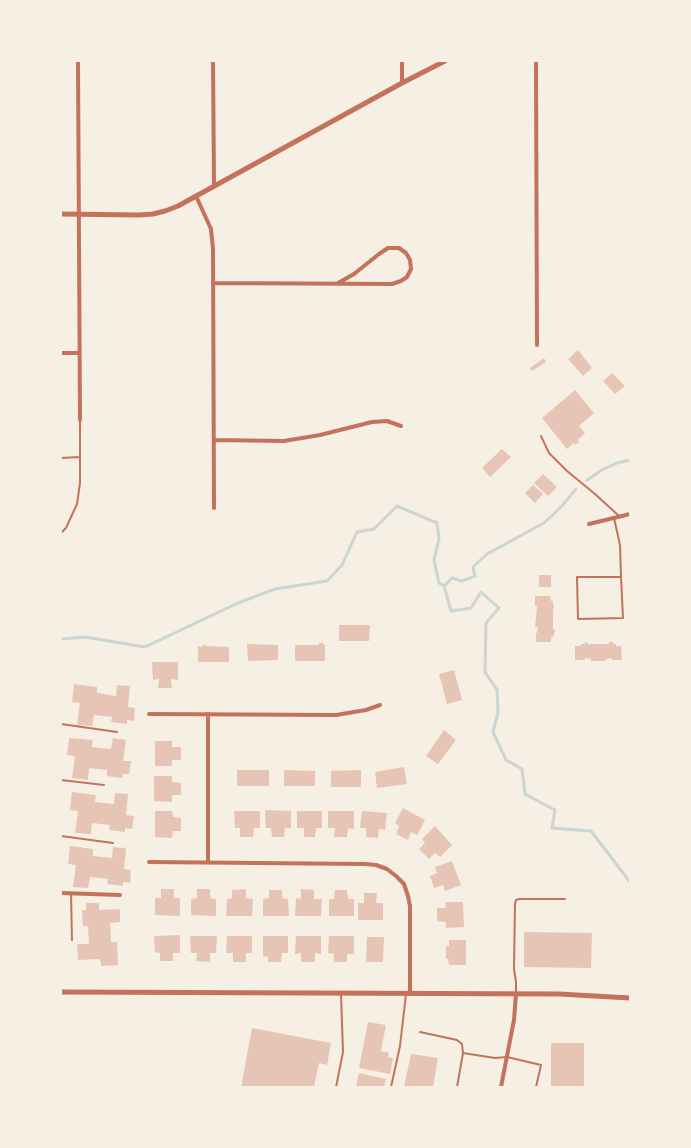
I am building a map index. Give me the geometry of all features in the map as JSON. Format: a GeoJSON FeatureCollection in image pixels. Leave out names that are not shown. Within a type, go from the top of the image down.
{"type":"FeatureCollection","features":[{"type":"Feature","properties":{"kind":"street"},"geometry":{"type":"LineString","coordinates":[[78,61],[80,420]]}},
{"type":"Feature","properties":{"kind":"street"},"geometry":{"type":"LineString","coordinates":[[213,61],[214,186]]}},
{"type":"Feature","properties":{"kind":"street"},"geometry":{"type":"LineString","coordinates":[[402,61],[402,83]]}},
{"type":"Feature","properties":{"kind":"street"},"geometry":{"type":"LineString","coordinates":[[61,214],[153,214],[178,206],[445,61]]}},
{"type":"Feature","properties":{"kind":"street"},"geometry":{"type":"LineString","coordinates":[[536,61],[537,345]]}},
{"type":"Feature","properties":{"kind":"street"},"geometry":{"type":"LineString","coordinates":[[196,196],[211,229],[213,249],[214,508]]}},
{"type":"Feature","properties":{"kind":"street"},"geometry":{"type":"LineString","coordinates":[[213,283],[392,284],[401,281],[407,276],[411,269],[410,260],[406,253],[399,248],[388,248],[354,274],[338,283]]}},
{"type":"Feature","properties":{"kind":"street"},"geometry":{"type":"LineString","coordinates":[[61,353],[79,353]]}},
{"type":"Feature","properties":{"kind":"street"},"geometry":{"type":"LineString","coordinates":[[214,440],[284,440],[320,435],[372,422],[387,421],[401,426]]}},
{"type":"Feature","properties":{"kind":"street"},"geometry":{"type":"LineString","coordinates":[[589,524],[630,514]]}},
{"type":"Feature","properties":{"kind":"street"},"geometry":{"type":"LineString","coordinates":[[149,714],[336,715],[366,710],[380,705]]}},
{"type":"Feature","properties":{"kind":"street"},"geometry":{"type":"LineString","coordinates":[[208,714],[208,863]]}},
{"type":"Feature","properties":{"kind":"street"},"geometry":{"type":"LineString","coordinates":[[149,862],[365,864],[376,865],[387,869],[404,884],[410,906],[408,994]]}},
{"type":"Feature","properties":{"kind":"street"},"geometry":{"type":"LineString","coordinates":[[61,893],[120,895]]}},
{"type":"Feature","properties":{"kind":"street"},"geometry":{"type":"LineString","coordinates":[[61,992],[559,994],[630,998]]}},
{"type":"Feature","properties":{"kind":"street"},"geometry":{"type":"LineString","coordinates":[[501,1087],[514,1020],[516,994]]}},
{"type":"Feature","properties":{"kind":"lane"},"geometry":{"type":"LineString","coordinates":[[61,533],[66,528],[77,504],[80,483],[80,420]]}},
{"type":"Feature","properties":{"kind":"lane"},"geometry":{"type":"LineString","coordinates":[[541,436],[549,453],[567,471],[620,516]]}},
{"type":"Feature","properties":{"kind":"lane"},"geometry":{"type":"LineString","coordinates":[[61,458],[80,457]]}},
{"type":"Feature","properties":{"kind":"lane"},"geometry":{"type":"LineString","coordinates":[[614,518],[620,545],[623,618],[578,619],[577,577],[621,577]]}},
{"type":"Feature","properties":{"kind":"lane"},"geometry":{"type":"LineString","coordinates":[[61,724],[117,732]]}},
{"type":"Feature","properties":{"kind":"lane"},"geometry":{"type":"LineString","coordinates":[[61,780],[104,785]]}},
{"type":"Feature","properties":{"kind":"lane"},"geometry":{"type":"LineString","coordinates":[[61,836],[113,843]]}},
{"type":"Feature","properties":{"kind":"lane"},"geometry":{"type":"LineString","coordinates":[[71,893],[72,940]]}},
{"type":"Feature","properties":{"kind":"lane"},"geometry":{"type":"LineString","coordinates":[[516,994],[514,969],[516,900],[565,899]]}},
{"type":"Feature","properties":{"kind":"lane"},"geometry":{"type":"LineString","coordinates":[[336,1087],[343,1052],[341,993]]}},
{"type":"Feature","properties":{"kind":"lane"},"geometry":{"type":"LineString","coordinates":[[392,1087],[408,994]]}},
{"type":"Feature","properties":{"kind":"lane"},"geometry":{"type":"LineString","coordinates":[[420,1032],[457,1040],[462,1044],[463,1053],[457,1087]]}},
{"type":"Feature","properties":{"kind":"lane"},"geometry":{"type":"LineString","coordinates":[[463,1053],[495,1058],[507,1057],[541,1065],[536,1087]]}},
{"type":"Feature","properties":{"kind":"building"},"geometry":{"type":"Polygon","coordinates":[[[578,350],[592,368],[583,376],[568,359],[578,350]]]}},
{"type":"Feature","properties":{"kind":"building"},"geometry":{"type":"Polygon","coordinates":[[[544,358],[546,362],[532,371],[530,368],[544,358]]]}},
{"type":"Feature","properties":{"kind":"building"},"geometry":{"type":"Polygon","coordinates":[[[612,373],[625,386],[615,394],[603,381],[612,373]]]}},
{"type":"Feature","properties":{"kind":"building"},"geometry":{"type":"Polygon","coordinates":[[[575,390],[594,413],[579,426],[585,433],[578,440],[579,442],[575,445],[574,443],[567,449],[542,418],[575,390]]]}},
{"type":"Feature","properties":{"kind":"building"},"geometry":{"type":"Polygon","coordinates":[[[502,449],[511,457],[490,477],[482,468],[502,449]]]}},
{"type":"Feature","properties":{"kind":"building"},"geometry":{"type":"Polygon","coordinates":[[[543,474],[557,487],[548,496],[534,483],[543,474]]]}},
{"type":"Feature","properties":{"kind":"building"},"geometry":{"type":"Polygon","coordinates":[[[533,485],[543,494],[535,503],[525,493],[533,485]]]}},
{"type":"Feature","properties":{"kind":"building"},"geometry":{"type":"Polygon","coordinates":[[[539,575],[551,575],[551,587],[539,587],[539,575]]]}},
{"type":"Feature","properties":{"kind":"building"},"geometry":{"type":"Polygon","coordinates":[[[535,596],[550,596],[551,601],[553,601],[553,629],[555,630],[553,637],[551,637],[551,642],[536,642],[538,627],[535,627],[537,606],[535,606],[535,596]]]}},
{"type":"Feature","properties":{"kind":"building"},"geometry":{"type":"Polygon","coordinates":[[[339,625],[370,625],[369,641],[339,641],[339,625]]]}},
{"type":"Feature","properties":{"kind":"building"},"geometry":{"type":"Polygon","coordinates":[[[585,642],[588,644],[609,644],[609,642],[613,642],[616,646],[621,646],[622,660],[612,660],[612,658],[606,659],[606,661],[591,661],[591,659],[585,658],[585,660],[575,660],[575,646],[581,646],[581,644],[585,644],[585,642]]]}},
{"type":"Feature","properties":{"kind":"building"},"geometry":{"type":"Polygon","coordinates":[[[319,643],[323,643],[325,645],[325,661],[295,661],[295,645],[319,645],[319,643]]]}},
{"type":"Feature","properties":{"kind":"building"},"geometry":{"type":"Polygon","coordinates":[[[247,644],[278,645],[278,660],[248,661],[247,644]]]}},
{"type":"Feature","properties":{"kind":"building"},"geometry":{"type":"Polygon","coordinates":[[[202,645],[229,647],[229,662],[198,662],[198,646],[202,647],[202,645]]]}},
{"type":"Feature","properties":{"kind":"building"},"geometry":{"type":"Polygon","coordinates":[[[152,662],[178,662],[178,680],[171,679],[172,688],[158,688],[159,679],[153,680],[152,662]]]}},
{"type":"Feature","properties":{"kind":"building"},"geometry":{"type":"Polygon","coordinates":[[[454,670],[462,700],[447,704],[439,674],[454,670]]]}},
{"type":"Feature","properties":{"kind":"building"},"geometry":{"type":"Polygon","coordinates":[[[74,684],[97,687],[97,693],[116,696],[117,685],[130,686],[128,707],[135,708],[134,721],[127,720],[127,724],[111,722],[112,717],[94,715],[92,726],[77,725],[80,703],[72,702],[74,684]]]}},
{"type":"Feature","properties":{"kind":"building"},"geometry":{"type":"Polygon","coordinates":[[[444,730],[456,740],[438,764],[426,756],[444,730]]]}},
{"type":"Feature","properties":{"kind":"building"},"geometry":{"type":"Polygon","coordinates":[[[69,738],[93,740],[92,747],[111,749],[113,738],[126,740],[123,761],[131,761],[129,774],[123,774],[122,778],[107,776],[107,770],[89,768],[88,780],[72,778],[75,756],[67,755],[69,738]]]}},
{"type":"Feature","properties":{"kind":"building"},"geometry":{"type":"Polygon","coordinates":[[[155,741],[172,741],[172,747],[181,747],[181,760],[172,760],[172,766],[155,766],[155,741]]]}},
{"type":"Feature","properties":{"kind":"building"},"geometry":{"type":"Polygon","coordinates":[[[404,767],[407,784],[377,788],[375,772],[404,767]]]}},
{"type":"Feature","properties":{"kind":"building"},"geometry":{"type":"Polygon","coordinates":[[[237,770],[269,770],[269,786],[237,786],[237,770]]]}},
{"type":"Feature","properties":{"kind":"building"},"geometry":{"type":"Polygon","coordinates":[[[284,770],[315,771],[315,786],[284,786],[284,770]]]}},
{"type":"Feature","properties":{"kind":"building"},"geometry":{"type":"Polygon","coordinates":[[[361,770],[361,787],[331,787],[331,771],[361,770]]]}},
{"type":"Feature","properties":{"kind":"building"},"geometry":{"type":"Polygon","coordinates":[[[154,776],[172,776],[172,782],[181,783],[181,795],[172,795],[172,802],[154,801],[154,776]]]}},
{"type":"Feature","properties":{"kind":"building"},"geometry":{"type":"Polygon","coordinates":[[[72,792],[96,795],[95,802],[114,804],[115,793],[128,794],[126,815],[134,816],[132,829],[125,828],[125,832],[109,830],[110,825],[92,823],[91,834],[75,833],[78,811],[70,810],[72,792]]]}},
{"type":"Feature","properties":{"kind":"building"},"geometry":{"type":"Polygon","coordinates":[[[403,808],[425,820],[417,835],[411,832],[408,840],[396,834],[399,826],[395,823],[403,808]]]}},
{"type":"Feature","properties":{"kind":"building"},"geometry":{"type":"Polygon","coordinates":[[[265,810],[291,811],[291,828],[285,828],[284,837],[272,837],[271,828],[266,828],[265,810]]]}},
{"type":"Feature","properties":{"kind":"building"},"geometry":{"type":"Polygon","coordinates":[[[155,811],[172,811],[173,817],[181,818],[181,831],[173,831],[172,838],[155,837],[155,811]]]}},
{"type":"Feature","properties":{"kind":"building"},"geometry":{"type":"Polygon","coordinates":[[[234,811],[260,811],[260,828],[254,828],[253,837],[240,837],[240,828],[235,828],[234,811]]]}},
{"type":"Feature","properties":{"kind":"building"},"geometry":{"type":"Polygon","coordinates":[[[297,811],[322,811],[322,828],[316,828],[315,837],[304,837],[304,828],[297,828],[297,811]]]}},
{"type":"Feature","properties":{"kind":"building"},"geometry":{"type":"Polygon","coordinates":[[[328,811],[354,811],[354,829],[348,828],[347,837],[334,837],[335,828],[328,828],[328,811]]]}},
{"type":"Feature","properties":{"kind":"building"},"geometry":{"type":"Polygon","coordinates":[[[362,811],[387,813],[385,830],[379,829],[378,838],[366,837],[366,828],[360,828],[362,811]]]}},
{"type":"Feature","properties":{"kind":"building"},"geometry":{"type":"Polygon","coordinates":[[[435,826],[452,845],[440,857],[435,853],[429,859],[419,849],[425,843],[422,839],[435,826]]]}},
{"type":"Feature","properties":{"kind":"building"},"geometry":{"type":"Polygon","coordinates":[[[70,846],[93,849],[93,856],[112,858],[113,847],[126,848],[124,869],[131,870],[130,883],[123,882],[123,886],[107,884],[108,879],[90,877],[88,888],[73,887],[76,865],[68,864],[70,846]]]}},
{"type":"Feature","properties":{"kind":"building"},"geometry":{"type":"Polygon","coordinates":[[[452,861],[461,885],[445,891],[443,885],[434,888],[430,876],[437,873],[435,867],[452,861]]]}},
{"type":"Feature","properties":{"kind":"building"},"geometry":{"type":"Polygon","coordinates":[[[161,889],[174,889],[174,898],[180,898],[180,916],[155,915],[155,898],[161,898],[161,889]]]}},
{"type":"Feature","properties":{"kind":"building"},"geometry":{"type":"Polygon","coordinates":[[[197,889],[210,889],[210,898],[216,899],[216,916],[191,915],[191,899],[197,898],[197,889]]]}},
{"type":"Feature","properties":{"kind":"building"},"geometry":{"type":"Polygon","coordinates":[[[246,889],[246,898],[253,899],[252,916],[226,916],[227,899],[232,898],[232,890],[246,889]]]}},
{"type":"Feature","properties":{"kind":"building"},"geometry":{"type":"Polygon","coordinates":[[[301,889],[314,890],[314,899],[322,899],[321,916],[295,916],[296,898],[301,899],[301,889]]]}},
{"type":"Feature","properties":{"kind":"building"},"geometry":{"type":"Polygon","coordinates":[[[269,890],[282,890],[282,898],[288,899],[289,916],[263,916],[263,899],[269,898],[269,890]]]}},
{"type":"Feature","properties":{"kind":"building"},"geometry":{"type":"Polygon","coordinates":[[[335,890],[347,890],[348,899],[354,899],[354,916],[329,916],[329,899],[334,899],[335,890]]]}},
{"type":"Feature","properties":{"kind":"building"},"geometry":{"type":"Polygon","coordinates":[[[364,893],[377,893],[376,903],[383,903],[383,920],[358,920],[358,903],[364,903],[364,893]]]}},
{"type":"Feature","properties":{"kind":"building"},"geometry":{"type":"Polygon","coordinates":[[[445,902],[463,902],[464,927],[446,928],[446,922],[437,921],[437,908],[446,908],[445,902]]]}},
{"type":"Feature","properties":{"kind":"building"},"geometry":{"type":"Polygon","coordinates":[[[86,903],[99,903],[99,910],[120,909],[120,922],[110,923],[111,942],[117,942],[118,965],[101,966],[100,959],[78,960],[77,944],[89,944],[88,926],[83,926],[82,910],[86,910],[86,903]]]}},
{"type":"Feature","properties":{"kind":"building"},"geometry":{"type":"Polygon","coordinates":[[[524,932],[592,933],[591,968],[524,967],[524,932]]]}},
{"type":"Feature","properties":{"kind":"building"},"geometry":{"type":"Polygon","coordinates":[[[180,935],[180,953],[173,953],[173,961],[160,961],[160,953],[155,952],[154,936],[180,935]]]}},
{"type":"Feature","properties":{"kind":"building"},"geometry":{"type":"Polygon","coordinates":[[[190,936],[217,936],[216,953],[210,953],[210,962],[196,961],[197,953],[191,953],[190,936]]]}},
{"type":"Feature","properties":{"kind":"building"},"geometry":{"type":"Polygon","coordinates":[[[227,936],[252,936],[252,953],[246,953],[246,962],[233,962],[233,953],[226,953],[227,936]]]}},
{"type":"Feature","properties":{"kind":"building"},"geometry":{"type":"Polygon","coordinates":[[[263,936],[288,936],[288,953],[282,953],[281,962],[268,962],[268,956],[263,957],[263,936]]]}},
{"type":"Feature","properties":{"kind":"building"},"geometry":{"type":"Polygon","coordinates":[[[296,936],[321,936],[321,954],[315,953],[315,962],[301,962],[301,953],[295,954],[296,936]]]}},
{"type":"Feature","properties":{"kind":"building"},"geometry":{"type":"Polygon","coordinates":[[[329,936],[354,936],[354,954],[347,954],[347,962],[334,962],[334,954],[328,953],[329,936]]]}},
{"type":"Feature","properties":{"kind":"building"},"geometry":{"type":"Polygon","coordinates":[[[367,937],[384,937],[383,962],[366,962],[367,937]]]}},
{"type":"Feature","properties":{"kind":"building"},"geometry":{"type":"Polygon","coordinates":[[[449,940],[466,940],[466,965],[449,965],[448,959],[446,959],[446,946],[449,946],[449,940]]]}},
{"type":"Feature","properties":{"kind":"building"},"geometry":{"type":"Polygon","coordinates":[[[368,1022],[386,1025],[381,1051],[389,1053],[388,1057],[393,1058],[390,1074],[359,1068],[368,1022]]]}},
{"type":"Feature","properties":{"kind":"building"},"geometry":{"type":"Polygon","coordinates":[[[252,1028],[331,1043],[327,1065],[319,1063],[314,1087],[241,1087],[252,1028]]]}},
{"type":"Feature","properties":{"kind":"building"},"geometry":{"type":"Polygon","coordinates":[[[551,1043],[584,1043],[584,1087],[551,1087],[551,1043]]]}},
{"type":"Feature","properties":{"kind":"building"},"geometry":{"type":"Polygon","coordinates":[[[411,1054],[438,1058],[433,1087],[404,1087],[411,1054]]]}},
{"type":"Feature","properties":{"kind":"building"},"geometry":{"type":"Polygon","coordinates":[[[359,1073],[386,1079],[384,1087],[356,1087],[359,1073]]]}},
{"type":"Feature","properties":{"kind":"waterway"},"geometry":{"type":"LineString","coordinates":[[587,480],[602,470],[617,463],[630,460]]}},
{"type":"Feature","properties":{"kind":"waterway"},"geometry":{"type":"LineString","coordinates":[[444,586],[452,578],[462,581],[475,576],[473,567],[487,554],[544,523],[561,507],[576,489]]}},
{"type":"Feature","properties":{"kind":"waterway"},"geometry":{"type":"LineString","coordinates":[[61,639],[85,637],[145,647],[238,603],[275,589],[327,581],[342,565],[357,532],[374,529],[397,506],[437,523],[439,539],[434,560],[439,583],[444,586],[451,611],[471,608],[481,592],[499,608],[486,623],[485,672],[497,690],[498,713],[493,732],[506,760],[522,769],[525,794],[555,810],[552,828],[591,831],[630,882]]}}]}
